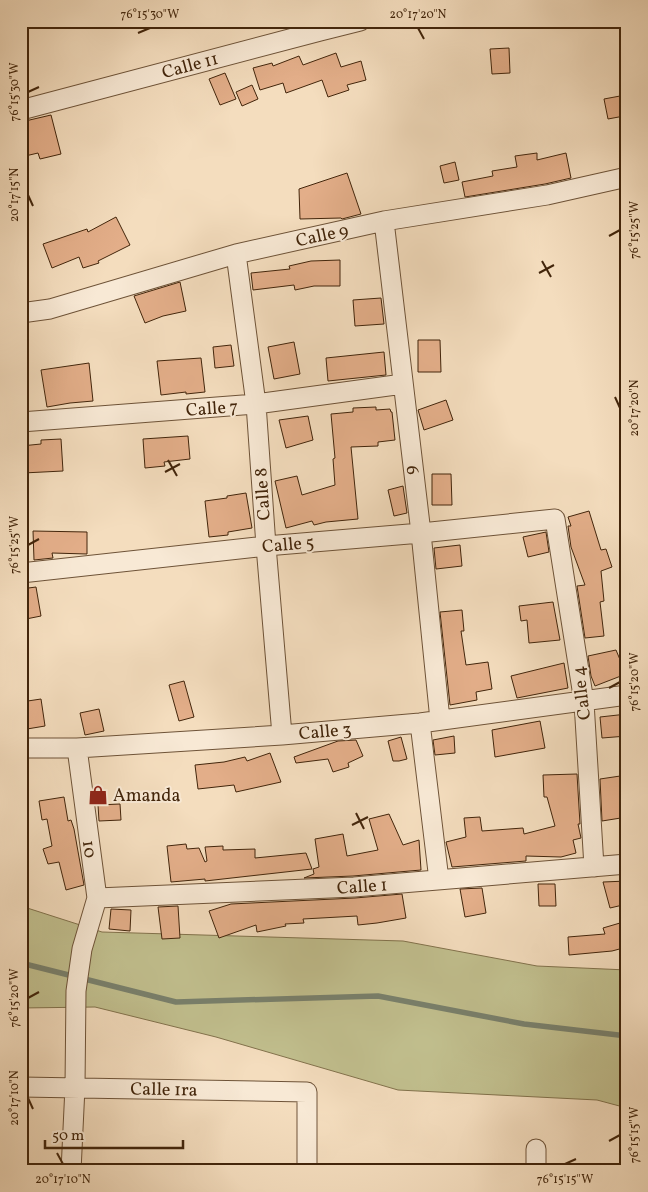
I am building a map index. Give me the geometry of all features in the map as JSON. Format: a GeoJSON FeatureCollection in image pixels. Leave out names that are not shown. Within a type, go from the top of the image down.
{"type":"FeatureCollection","features":[{"type":"Feature","properties":{"kind":"street","name":"Calle 11"},"geometry":{"type":"LineString","coordinates":[[21,110],[360,21]]}},
{"type":"Feature","properties":{"kind":"street","name":"Calle 9"},"geometry":{"type":"LineString","coordinates":[[21,313],[50,309],[236,254],[384,221],[547,195],[627,177]]}},
{"type":"Feature","properties":{"kind":"street","name":"6"},"geometry":{"type":"LineString","coordinates":[[384,221],[421,533],[440,720]]}},
{"type":"Feature","properties":{"kind":"street","name":"Calle 8"},"geometry":{"type":"LineString","coordinates":[[236,254],[256,404],[282,735]]}},
{"type":"Feature","properties":{"kind":"street","name":"Calle 7"},"geometry":{"type":"LineString","coordinates":[[21,422],[256,404],[403,384]]}},
{"type":"Feature","properties":{"kind":"street","name":"Calle 5"},"geometry":{"type":"LineString","coordinates":[[21,573],[266,546],[555,520]]}},
{"type":"Feature","properties":{"kind":"street","name":"Calle 4"},"geometry":{"type":"LineString","coordinates":[[555,520],[584,702],[594,867]]}},
{"type":"Feature","properties":{"kind":"street","name":"Calle 3"},"geometry":{"type":"LineString","coordinates":[[21,748],[77,748],[282,735],[420,723],[627,695]]}},
{"type":"Feature","properties":{"kind":"street"},"geometry":{"type":"LineString","coordinates":[[420,723],[439,880]]}},
{"type":"Feature","properties":{"kind":"street","name":"10"},"geometry":{"type":"LineString","coordinates":[[71,1171],[76,991],[82,949],[97,898],[77,748]]}},
{"type":"Feature","properties":{"kind":"street","name":"Calle 1"},"geometry":{"type":"LineString","coordinates":[[97,898],[354,887],[627,864]]}},
{"type":"Feature","properties":{"kind":"street","name":"Calle 1ra"},"geometry":{"type":"LineString","coordinates":[[21,1087],[307,1092],[307,1171]]}},
{"type":"Feature","properties":{"kind":"street"},"geometry":{"type":"LineString","coordinates":[[536,1149],[536,1171]]}},
{"type":"Feature","properties":{"kind":"shaded area"},"geometry":{"type":"Polygon","coordinates":[[[21,906],[102,932],[403,941],[537,966],[627,970],[627,1108],[597,1100],[398,1090],[216,1037],[95,1007],[21,1008],[21,906]]]}},
{"type":"Feature","properties":{"kind":"building"},"geometry":{"type":"Polygon","coordinates":[[[509,48],[510,73],[492,74],[490,49],[509,48]]]}},
{"type":"Feature","properties":{"kind":"building"},"geometry":{"type":"Polygon","coordinates":[[[336,53],[341,67],[361,61],[366,80],[347,85],[349,90],[328,97],[322,80],[286,93],[283,83],[260,90],[253,68],[272,63],[273,66],[299,56],[303,65],[336,53]]]}},
{"type":"Feature","properties":{"kind":"building"},"geometry":{"type":"Polygon","coordinates":[[[225,73],[236,99],[220,105],[209,79],[225,73]]]}},
{"type":"Feature","properties":{"kind":"building"},"geometry":{"type":"Polygon","coordinates":[[[252,85],[258,99],[242,106],[236,92],[252,85]]]}},
{"type":"Feature","properties":{"kind":"building"},"geometry":{"type":"Polygon","coordinates":[[[620,96],[624,116],[608,119],[604,99],[620,96]]]}},
{"type":"Feature","properties":{"kind":"building"},"geometry":{"type":"Polygon","coordinates":[[[51,115],[61,154],[40,159],[38,153],[21,157],[21,122],[51,115]]]}},
{"type":"Feature","properties":{"kind":"building"},"geometry":{"type":"Polygon","coordinates":[[[537,153],[537,160],[566,153],[571,178],[465,197],[462,182],[493,176],[492,171],[517,167],[515,156],[537,153]]]}},
{"type":"Feature","properties":{"kind":"building"},"geometry":{"type":"Polygon","coordinates":[[[455,162],[459,180],[444,183],[440,166],[455,162]]]}},
{"type":"Feature","properties":{"kind":"building"},"geometry":{"type":"Polygon","coordinates":[[[347,173],[361,214],[342,219],[300,219],[299,189],[347,173]]]}},
{"type":"Feature","properties":{"kind":"building"},"geometry":{"type":"Polygon","coordinates":[[[116,217],[130,245],[98,261],[99,263],[83,268],[79,257],[52,268],[43,244],[87,229],[88,232],[116,217]]]}},
{"type":"Feature","properties":{"kind":"building"},"geometry":{"type":"Polygon","coordinates":[[[340,260],[340,286],[314,286],[295,290],[294,285],[253,290],[251,273],[290,269],[289,266],[311,261],[340,260]]]}},
{"type":"Feature","properties":{"kind":"building"},"geometry":{"type":"Polygon","coordinates":[[[180,282],[186,311],[163,316],[145,323],[134,296],[180,282]]]}},
{"type":"Feature","properties":{"kind":"building"},"geometry":{"type":"Polygon","coordinates":[[[381,298],[384,324],[355,326],[353,300],[381,298]]]}},
{"type":"Feature","properties":{"kind":"building"},"geometry":{"type":"Polygon","coordinates":[[[418,340],[440,340],[441,372],[418,372],[418,340]]]}},
{"type":"Feature","properties":{"kind":"building"},"geometry":{"type":"Polygon","coordinates":[[[294,342],[300,374],[274,379],[268,347],[294,342]]]}},
{"type":"Feature","properties":{"kind":"building"},"geometry":{"type":"Polygon","coordinates":[[[231,345],[234,366],[215,368],[213,347],[231,345]]]}},
{"type":"Feature","properties":{"kind":"building"},"geometry":{"type":"Polygon","coordinates":[[[384,352],[386,375],[328,381],[326,358],[384,352]]]}},
{"type":"Feature","properties":{"kind":"building"},"geometry":{"type":"Polygon","coordinates":[[[201,358],[205,392],[161,395],[157,361],[201,358]]]}},
{"type":"Feature","properties":{"kind":"building"},"geometry":{"type":"Polygon","coordinates":[[[89,363],[93,401],[47,407],[41,370],[89,363]]]}},
{"type":"Feature","properties":{"kind":"building"},"geometry":{"type":"Polygon","coordinates":[[[446,400],[453,420],[424,430],[418,410],[446,400]]]}},
{"type":"Feature","properties":{"kind":"building"},"geometry":{"type":"Polygon","coordinates":[[[376,407],[376,410],[390,409],[392,412],[395,440],[378,442],[378,446],[351,447],[358,519],[314,525],[312,521],[286,528],[275,481],[297,476],[302,495],[335,485],[333,459],[335,458],[331,414],[353,412],[353,408],[376,407]]]}},
{"type":"Feature","properties":{"kind":"building"},"geometry":{"type":"Polygon","coordinates":[[[308,416],[313,440],[286,448],[279,420],[308,416]]]}},
{"type":"Feature","properties":{"kind":"building"},"geometry":{"type":"Polygon","coordinates":[[[188,436],[190,459],[164,462],[165,466],[145,468],[143,439],[188,436]]]}},
{"type":"Feature","properties":{"kind":"building"},"geometry":{"type":"Polygon","coordinates":[[[61,439],[63,471],[23,473],[21,446],[41,444],[41,440],[61,439]]]}},
{"type":"Feature","properties":{"kind":"building"},"geometry":{"type":"Polygon","coordinates":[[[432,474],[451,474],[452,505],[432,505],[432,474]]]}},
{"type":"Feature","properties":{"kind":"building"},"geometry":{"type":"Polygon","coordinates":[[[403,486],[407,513],[394,516],[388,490],[403,486]]]}},
{"type":"Feature","properties":{"kind":"building"},"geometry":{"type":"Polygon","coordinates":[[[246,493],[252,528],[228,532],[228,535],[209,537],[205,501],[246,493]]]}},
{"type":"Feature","properties":{"kind":"building"},"geometry":{"type":"Polygon","coordinates":[[[589,511],[601,550],[606,549],[612,567],[601,571],[604,601],[600,602],[604,636],[585,638],[577,586],[585,585],[571,547],[568,526],[571,526],[568,517],[589,511]]]}},
{"type":"Feature","properties":{"kind":"building"},"geometry":{"type":"Polygon","coordinates":[[[33,531],[87,532],[87,554],[52,553],[53,558],[34,560],[33,531]]]}},
{"type":"Feature","properties":{"kind":"building"},"geometry":{"type":"Polygon","coordinates":[[[546,532],[549,552],[528,557],[523,537],[546,532]]]}},
{"type":"Feature","properties":{"kind":"building"},"geometry":{"type":"Polygon","coordinates":[[[460,545],[462,566],[436,569],[434,548],[460,545]]]}},
{"type":"Feature","properties":{"kind":"building"},"geometry":{"type":"Polygon","coordinates":[[[36,587],[41,616],[21,620],[21,589],[36,587]]]}},
{"type":"Feature","properties":{"kind":"building"},"geometry":{"type":"Polygon","coordinates":[[[553,602],[560,640],[529,643],[527,620],[521,621],[519,606],[553,602]]]}},
{"type":"Feature","properties":{"kind":"building"},"geometry":{"type":"Polygon","coordinates":[[[462,610],[464,631],[461,631],[466,665],[488,662],[492,689],[476,692],[477,700],[450,705],[440,612],[462,610]]]}},
{"type":"Feature","properties":{"kind":"building"},"geometry":{"type":"Polygon","coordinates":[[[616,650],[626,674],[595,686],[591,676],[588,656],[616,650]]]}},
{"type":"Feature","properties":{"kind":"building"},"geometry":{"type":"Polygon","coordinates":[[[564,663],[568,688],[517,698],[511,676],[564,663]]]}},
{"type":"Feature","properties":{"kind":"building"},"geometry":{"type":"Polygon","coordinates":[[[184,681],[194,717],[179,721],[169,685],[184,681]]]}},
{"type":"Feature","properties":{"kind":"building"},"geometry":{"type":"Polygon","coordinates":[[[41,699],[45,726],[21,730],[21,702],[41,699]]]}},
{"type":"Feature","properties":{"kind":"building"},"geometry":{"type":"Polygon","coordinates":[[[99,709],[104,731],[85,735],[80,713],[99,709]]]}},
{"type":"Feature","properties":{"kind":"building"},"geometry":{"type":"Polygon","coordinates":[[[627,714],[627,736],[602,738],[600,717],[627,714]]]}},
{"type":"Feature","properties":{"kind":"building"},"geometry":{"type":"Polygon","coordinates":[[[540,721],[545,748],[495,757],[492,730],[540,721]]]}},
{"type":"Feature","properties":{"kind":"building"},"geometry":{"type":"Polygon","coordinates":[[[454,736],[455,753],[435,755],[433,740],[454,736]]]}},
{"type":"Feature","properties":{"kind":"building"},"geometry":{"type":"Polygon","coordinates":[[[401,737],[407,759],[393,761],[388,741],[401,737]]]}},
{"type":"Feature","properties":{"kind":"building"},"geometry":{"type":"Polygon","coordinates":[[[356,740],[363,756],[348,763],[349,767],[333,772],[328,759],[296,763],[294,757],[338,741],[356,740]]]}},
{"type":"Feature","properties":{"kind":"building"},"geometry":{"type":"Polygon","coordinates":[[[270,753],[281,782],[236,792],[234,785],[198,789],[195,765],[224,762],[245,757],[247,761],[270,753]]]}},
{"type":"Feature","properties":{"kind":"building"},"geometry":{"type":"Polygon","coordinates":[[[577,774],[580,824],[578,824],[581,838],[573,840],[576,853],[561,857],[526,856],[526,861],[452,867],[446,842],[466,837],[464,818],[480,817],[482,831],[523,828],[524,834],[555,826],[547,797],[544,797],[543,775],[577,774]]]}},
{"type":"Feature","properties":{"kind":"building"},"geometry":{"type":"Polygon","coordinates":[[[627,775],[627,817],[602,821],[600,779],[627,775]]]}},
{"type":"Feature","properties":{"kind":"building"},"geometry":{"type":"Polygon","coordinates":[[[64,797],[68,821],[71,820],[74,829],[84,885],[66,890],[59,862],[48,864],[43,849],[52,846],[47,819],[42,820],[39,801],[64,797]]]}},
{"type":"Feature","properties":{"kind":"building"},"geometry":{"type":"Polygon","coordinates":[[[120,804],[121,820],[99,821],[98,805],[120,804]]]}},
{"type":"Feature","properties":{"kind":"building"},"geometry":{"type":"Polygon","coordinates":[[[389,814],[403,845],[419,840],[421,870],[304,878],[314,874],[313,869],[319,867],[315,839],[343,834],[347,856],[378,850],[369,819],[389,814]]]}},
{"type":"Feature","properties":{"kind":"building"},"geometry":{"type":"Polygon","coordinates":[[[186,844],[187,849],[199,848],[205,862],[207,861],[205,847],[223,846],[223,850],[255,849],[255,858],[306,853],[312,869],[205,881],[205,879],[171,882],[167,846],[186,844]]]}},
{"type":"Feature","properties":{"kind":"building"},"geometry":{"type":"Polygon","coordinates":[[[627,881],[627,904],[610,908],[603,882],[627,881]]]}},
{"type":"Feature","properties":{"kind":"building"},"geometry":{"type":"Polygon","coordinates":[[[538,884],[555,884],[556,906],[539,906],[538,884]]]}},
{"type":"Feature","properties":{"kind":"building"},"geometry":{"type":"Polygon","coordinates":[[[482,888],[486,913],[465,917],[460,889],[482,888]]]}},
{"type":"Feature","properties":{"kind":"building"},"geometry":{"type":"Polygon","coordinates":[[[402,894],[406,918],[358,925],[357,916],[303,919],[304,923],[285,924],[286,926],[257,932],[256,925],[219,938],[209,911],[231,904],[402,894]]]}},
{"type":"Feature","properties":{"kind":"building"},"geometry":{"type":"Polygon","coordinates":[[[178,906],[180,938],[162,939],[158,907],[178,906]]]}},
{"type":"Feature","properties":{"kind":"building"},"geometry":{"type":"Polygon","coordinates":[[[111,909],[131,910],[130,931],[109,929],[111,909]]]}},
{"type":"Feature","properties":{"kind":"building"},"geometry":{"type":"Polygon","coordinates":[[[620,923],[627,947],[612,951],[569,955],[568,937],[605,934],[603,928],[620,923]]]}},
{"type":"Feature","properties":{"kind":"waterway"},"geometry":{"type":"LineString","coordinates":[[21,963],[176,1002],[378,996],[524,1024],[627,1036]]}},
{"type":"Feature","properties":{"kind":"place","name":"Amanda"},"geometry":{"type":"Point","coordinates":[98,795]}}]}
